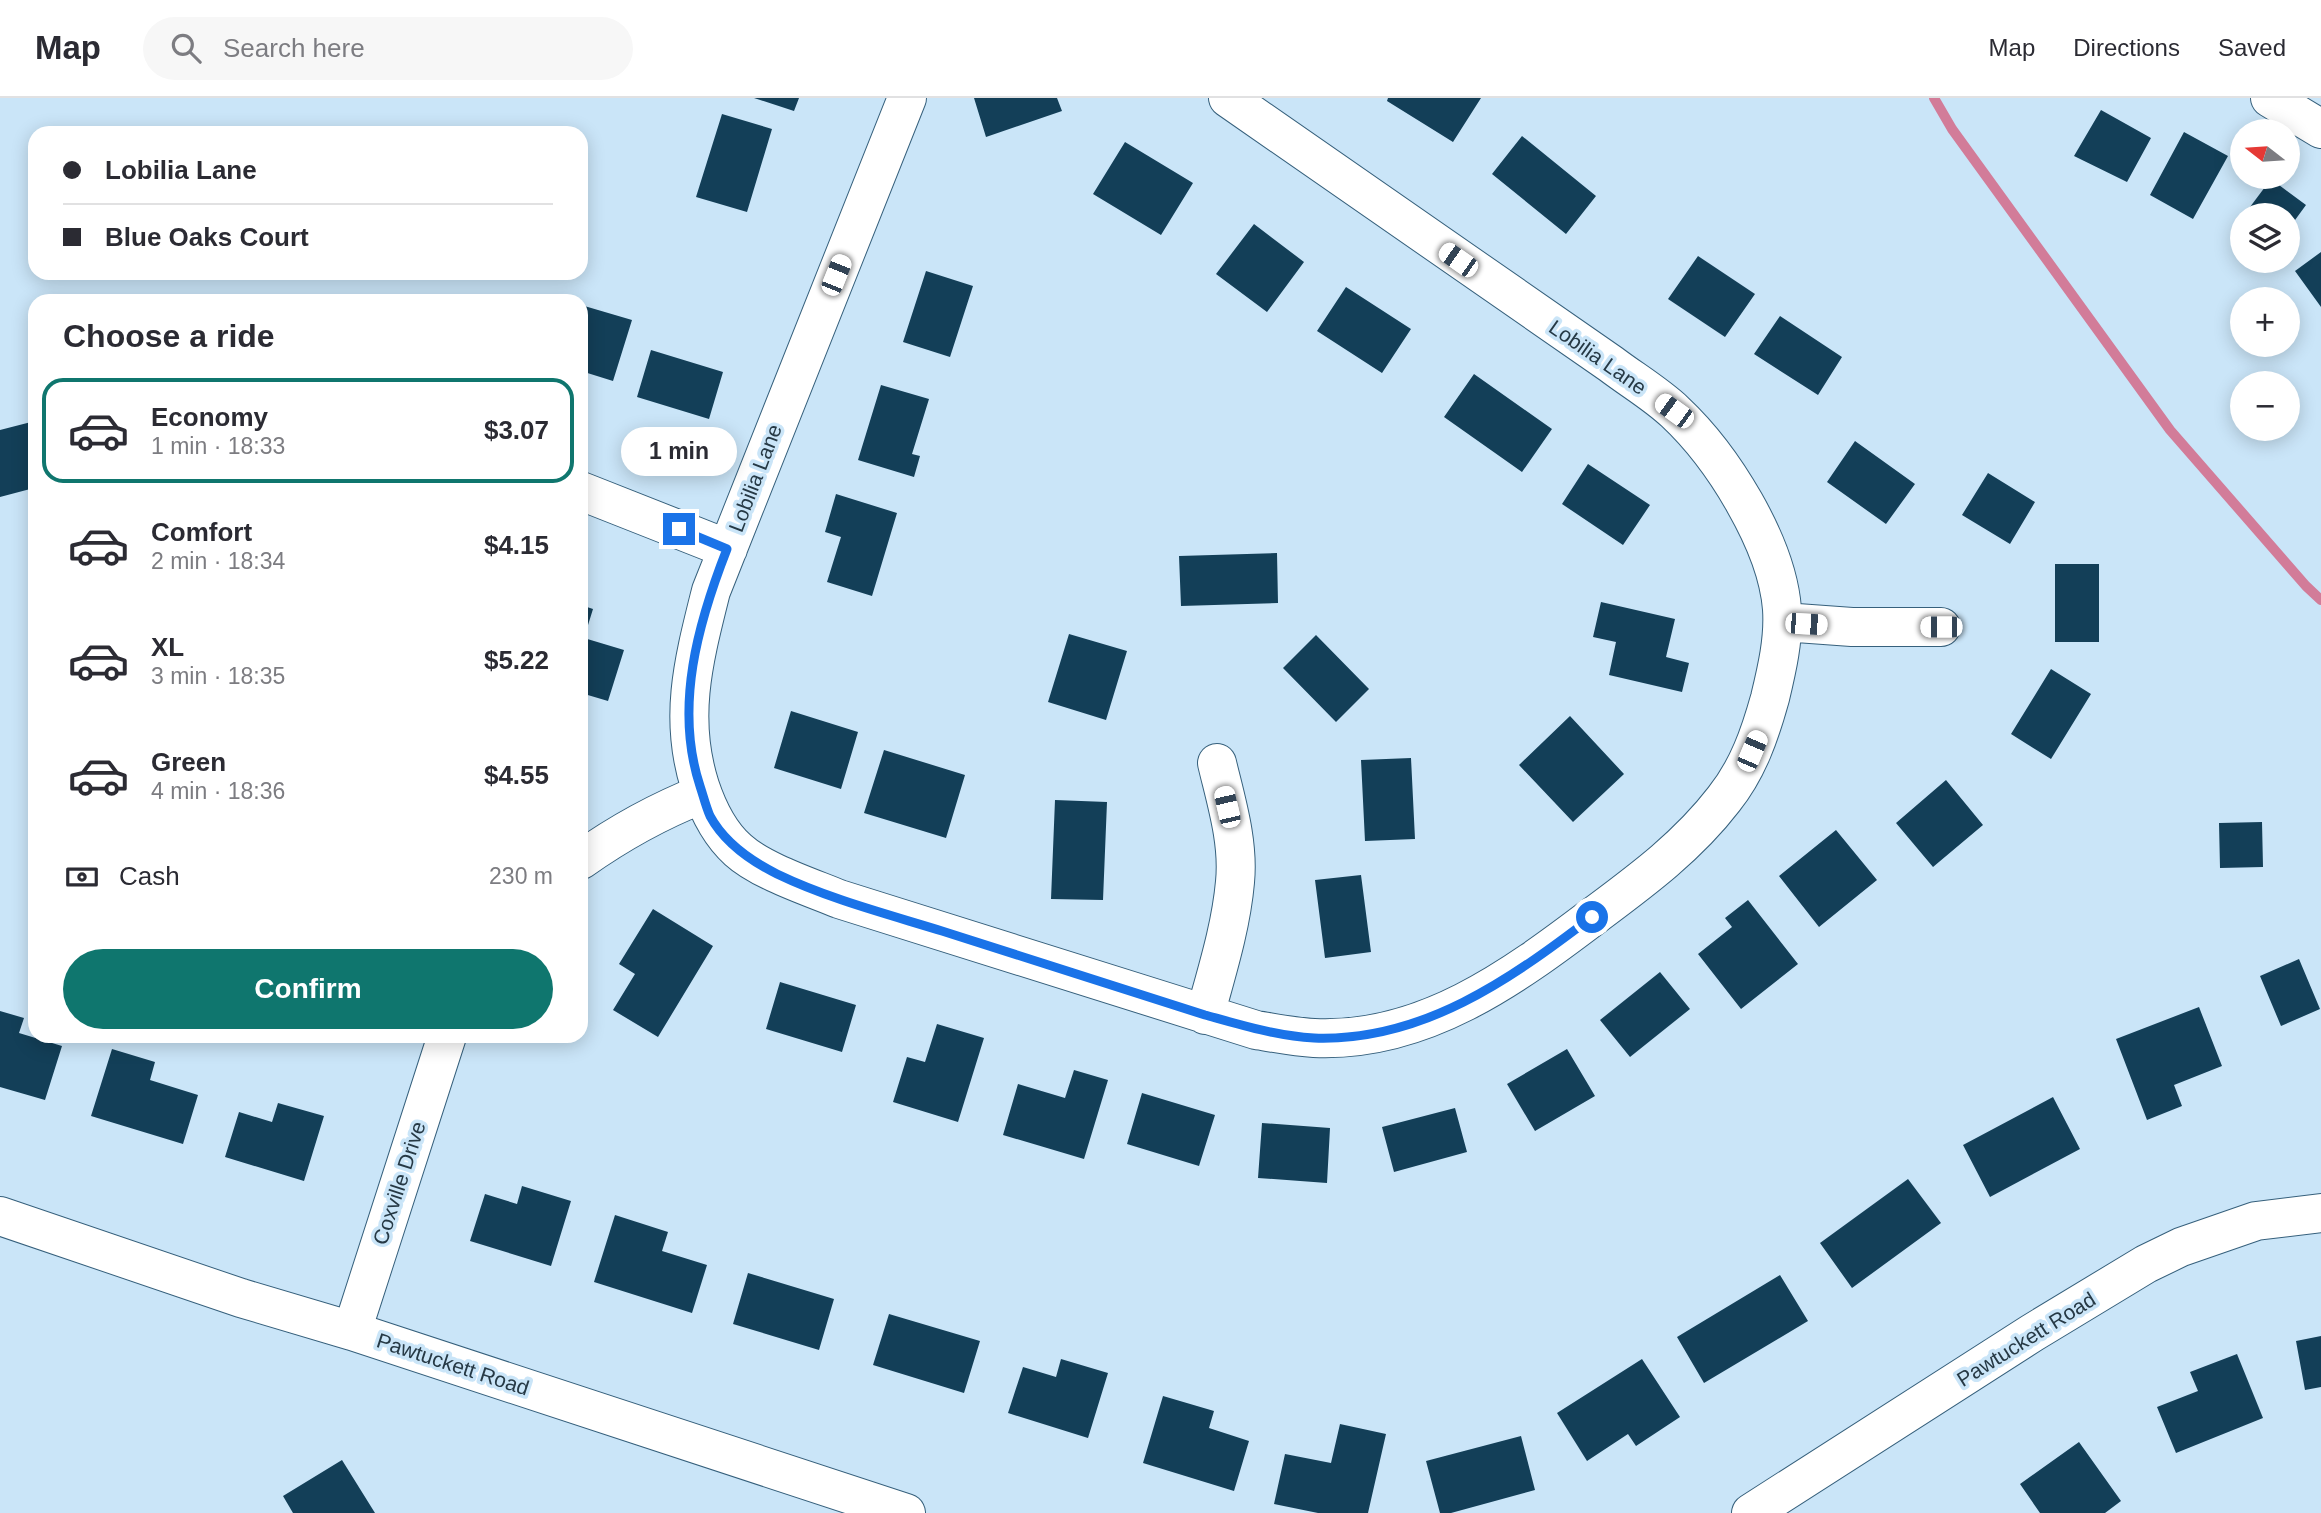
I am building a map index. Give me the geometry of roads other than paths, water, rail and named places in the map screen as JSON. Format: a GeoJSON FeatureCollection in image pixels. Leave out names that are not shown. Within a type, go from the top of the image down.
{"type":"FeatureCollection","features":[{"type":"Feature","properties":{"kind":"street","name":"Lobilia Lane"},"geometry":{"type":"LineString","coordinates":[[908,98],[711,591],[693,663],[689,700],[692,761],[711,817],[738,850],[777,873],[839,899],[1256,1030],[1314,1038],[1357,1037],[1415,1023],[1451,1010],[1487,991],[1531,963],[1685,844],[1725,798],[1743,771],[1761,730],[1779,664],[1782,606],[1760,534],[1741,495],[1701,439],[1674,411],[1228,98]]}},
{"type":"Feature","properties":{"kind":"street"},"geometry":{"type":"LineString","coordinates":[[2270,98],[2321,129]]}},
{"type":"Feature","properties":{"kind":"street"},"geometry":{"type":"LineString","coordinates":[[588,494],[727,549]]}},
{"type":"Feature","properties":{"kind":"street"},"geometry":{"type":"LineString","coordinates":[[1783,622],[1852,627],[1941,627]]}},
{"type":"Feature","properties":{"kind":"street"},"geometry":{"type":"LineString","coordinates":[[1205,1015],[1228,929],[1235,879],[1232,828],[1217,763]]}},
{"type":"Feature","properties":{"kind":"street"},"geometry":{"type":"LineString","coordinates":[[588,855],[616,835],[702,793]]}},
{"type":"Feature","properties":{"kind":"street","name":"Coxville Drive"},"geometry":{"type":"LineString","coordinates":[[352,1331],[445,1043]]}},
{"type":"Feature","properties":{"kind":"street","name":"Pawtuckett Road"},"geometry":{"type":"LineString","coordinates":[[1765,1509],[2032,1333],[2146,1264],[2180,1247],[2256,1222],[2321,1213]]}},
{"type":"Feature","properties":{"kind":"street","name":"Pawtuckett Road"},"geometry":{"type":"LineString","coordinates":[[0,1216],[241,1298],[352,1331],[894,1511]]}},
{"type":"Feature","properties":{"kind":"waterway"},"geometry":{"type":"LineString","coordinates":[[1934,98],[1952,129],[2170,430],[2321,600]]}}]}
